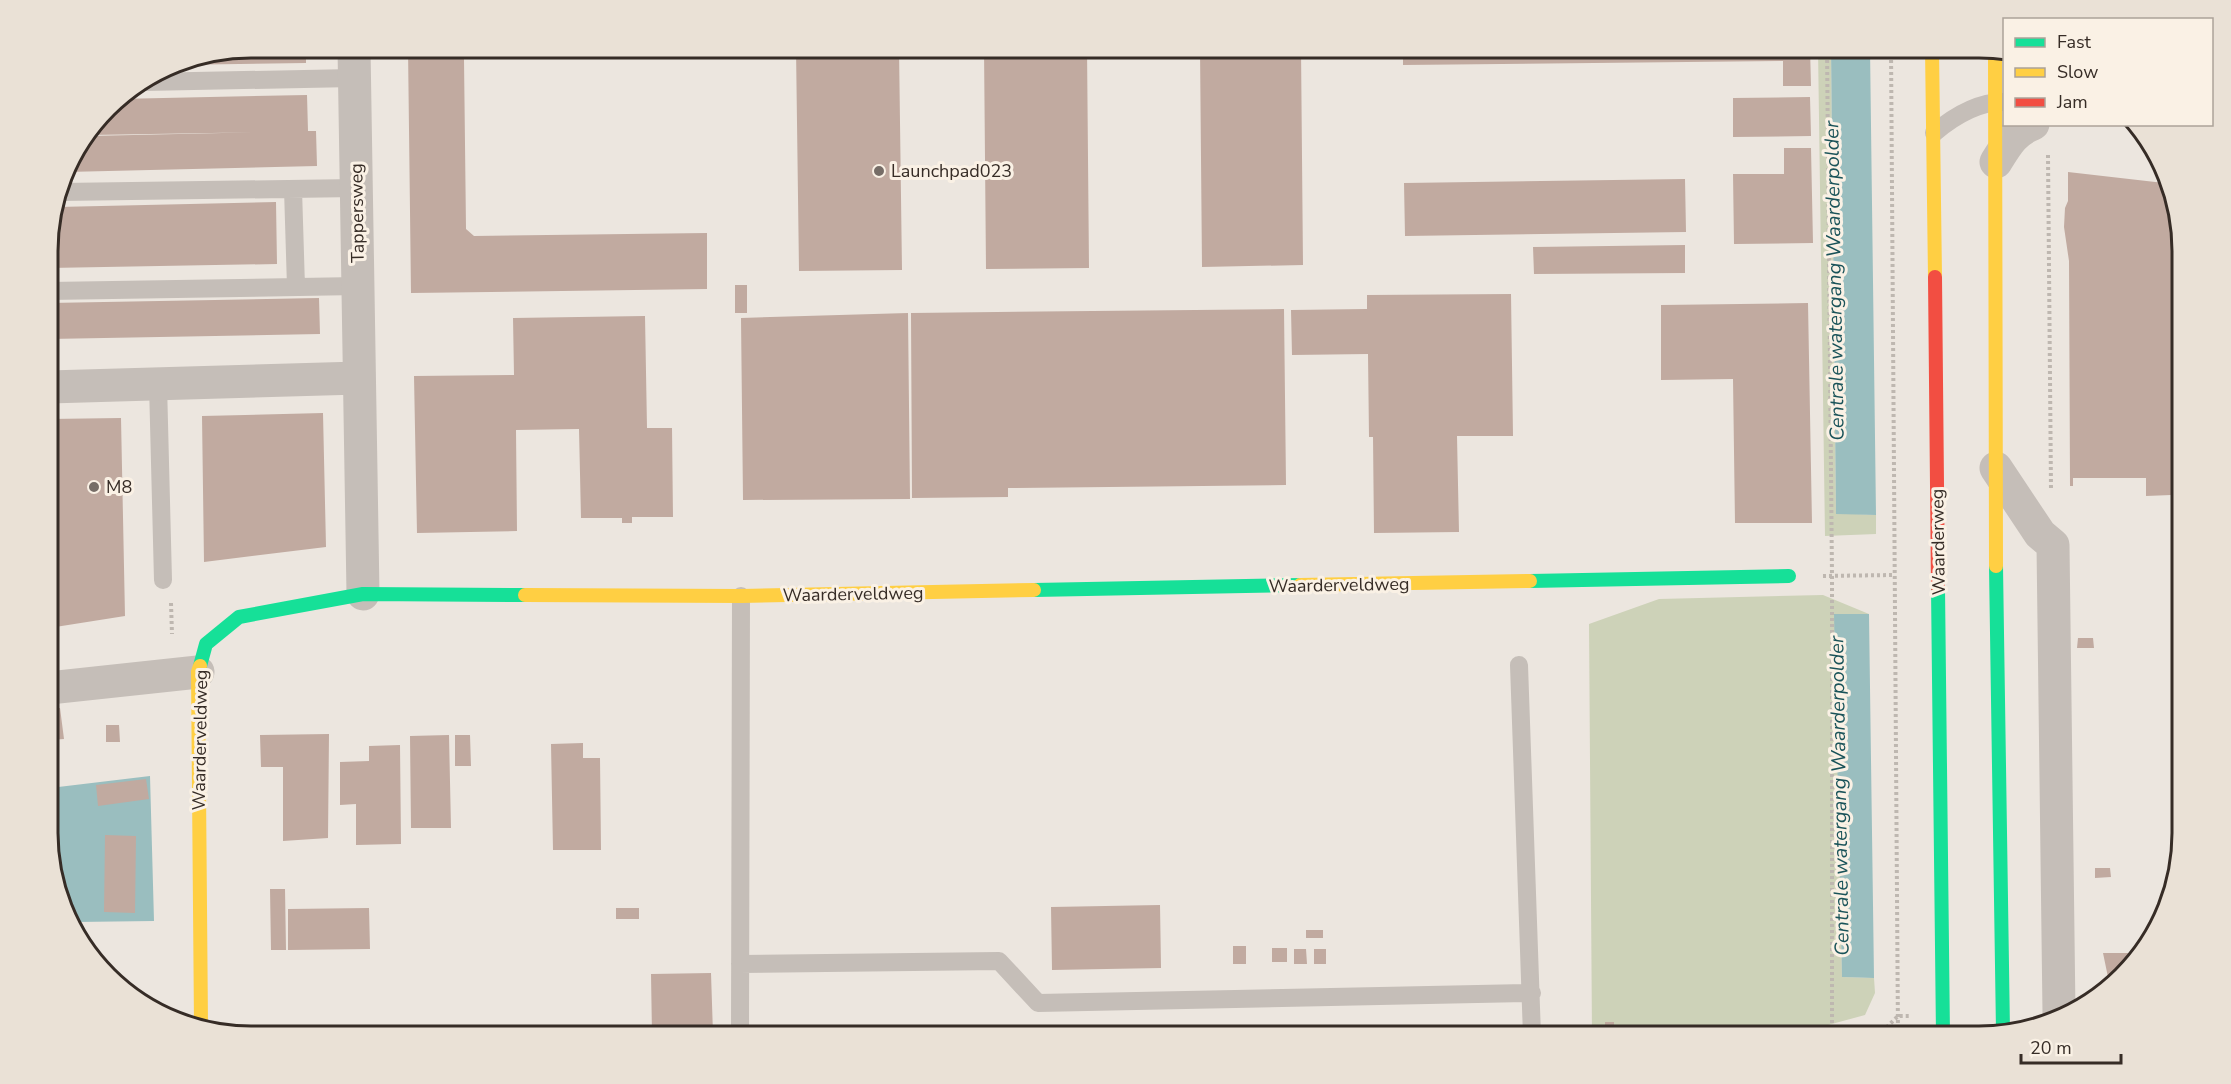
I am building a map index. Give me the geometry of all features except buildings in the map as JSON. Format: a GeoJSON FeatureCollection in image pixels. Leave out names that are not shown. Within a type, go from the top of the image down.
{"type":"FeatureCollection","features":[{"type":"Feature","properties":{"kind":"street","name":"Waarderweg"},"geometry":{"type":"LineString","coordinates":[[1932,58],[1943,1025]]}},
{"type":"Feature","properties":{"kind":"street"},"geometry":{"type":"LineString","coordinates":[[1996,59],[2000,102],[1996,162],[1996,468],[2003,1024]]}},
{"type":"Feature","properties":{"kind":"street","name":"Tappersweg"},"geometry":{"type":"LineString","coordinates":[[354,63],[363,594]]}},
{"type":"Feature","properties":{"kind":"street"},"geometry":{"type":"LineString","coordinates":[[1996,162],[2008,142],[2028,126]]}},
{"type":"Feature","properties":{"kind":"street"},"geometry":{"type":"LineString","coordinates":[[59,387],[359,378]]}},
{"type":"Feature","properties":{"kind":"street"},"geometry":{"type":"LineString","coordinates":[[1996,468],[2040,534],[2053,545],[2059,1008]]}},
{"type":"Feature","properties":{"kind":"street","name":"Waarderveldweg"},"geometry":{"type":"LineString","coordinates":[[201,1018],[185,673],[206,644],[239,617],[363,594],[741,596],[1789,576]]}},
{"type":"Feature","properties":{"kind":"street"},"geometry":{"type":"LineString","coordinates":[[58,687],[185,673]]}},
{"type":"Feature","properties":{"kind":"lane"},"geometry":{"type":"LineString","coordinates":[[163,80],[354,63]]}},
{"type":"Feature","properties":{"kind":"lane"},"geometry":{"type":"LineString","coordinates":[[1934,133],[1954,117],[2000,102]]}},
{"type":"Feature","properties":{"kind":"lane"},"geometry":{"type":"LineString","coordinates":[[68,192],[356,188]]}},
{"type":"Feature","properties":{"kind":"lane"},"geometry":{"type":"LineString","coordinates":[[293,189],[296,287]]}},
{"type":"Feature","properties":{"kind":"lane"},"geometry":{"type":"LineString","coordinates":[[59,291],[358,286]]}},
{"type":"Feature","properties":{"kind":"lane"},"geometry":{"type":"LineString","coordinates":[[158,384],[163,580]]}},
{"type":"Feature","properties":{"kind":"lane"},"geometry":{"type":"LineString","coordinates":[[740,1026],[741,596]]}},
{"type":"Feature","properties":{"kind":"lane"},"geometry":{"type":"LineString","coordinates":[[1520,665],[1532,1025]]}},
{"type":"Feature","properties":{"kind":"lane"},"geometry":{"type":"LineString","coordinates":[[740,964],[999,961],[1038,1003],[1532,993]]}},
{"type":"Feature","properties":{"kind":"path"},"geometry":{"type":"LineString","coordinates":[[1827,58],[1832,576],[1832,1025]]}},
{"type":"Feature","properties":{"kind":"path"},"geometry":{"type":"LineString","coordinates":[[1891,58],[1898,1025]]}},
{"type":"Feature","properties":{"kind":"path"},"geometry":{"type":"LineString","coordinates":[[1789,576],[1894,575]]}},
{"type":"Feature","properties":{"kind":"path"},"geometry":{"type":"LineString","coordinates":[[163,580],[171,599],[185,673]]}},
{"type":"Feature","properties":{"kind":"green space"},"geometry":{"type":"Polygon","coordinates":[[[1818,58],[1831,58],[1836,513],[1876,515],[1876,534],[1825,536],[1818,58]]]}},
{"type":"Feature","properties":{"kind":"green space"},"geometry":{"type":"Polygon","coordinates":[[[1823,595],[1869,614],[1835,614],[1842,977],[1874,978],[1875,993],[1865,1015],[1828,1025],[1592,1025],[1589,624],[1659,599],[1823,595]]]}},
{"type":"Feature","properties":{"kind":"water","name":"Centrale watergang Waarderpolder"},"geometry":{"type":"Polygon","coordinates":[[[1831,58],[1870,58],[1876,515],[1836,514],[1831,58]]]}},
{"type":"Feature","properties":{"kind":"water","name":"Centrale watergang Waarderpolder"},"geometry":{"type":"Polygon","coordinates":[[[1834,614],[1869,614],[1874,978],[1842,977],[1834,614]]]}},
{"type":"Feature","properties":{"kind":"water"},"geometry":{"type":"Polygon","coordinates":[[[150,776],[154,921],[81,922],[65,882],[60,857],[58,787],[150,776]]]}},
{"type":"Feature","properties":{"kind":"traffic: fast"},"geometry":{"type":"LineString","coordinates":[[1996,566],[2003,1024]]}},
{"type":"Feature","properties":{"kind":"traffic: fast"},"geometry":{"type":"LineString","coordinates":[[1530,581],[1789,576]]}},
{"type":"Feature","properties":{"kind":"traffic: fast"},"geometry":{"type":"LineString","coordinates":[[1034,590],[1300,585]]}},
{"type":"Feature","properties":{"kind":"traffic: fast"},"geometry":{"type":"LineString","coordinates":[[1938,588],[1943,1025]]}},
{"type":"Feature","properties":{"kind":"traffic: fast"},"geometry":{"type":"LineString","coordinates":[[200,666],[206,644],[239,617],[363,594],[525,595]]}},
{"type":"Feature","properties":{"kind":"traffic: slow"},"geometry":{"type":"LineString","coordinates":[[1932,58],[1935,277]]}},
{"type":"Feature","properties":{"kind":"traffic: slow"},"geometry":{"type":"LineString","coordinates":[[1995,59],[1996,566]]}},
{"type":"Feature","properties":{"kind":"traffic: slow"},"geometry":{"type":"LineString","coordinates":[[1300,585],[1530,581]]}},
{"type":"Feature","properties":{"kind":"traffic: slow"},"geometry":{"type":"LineString","coordinates":[[525,595],[741,596],[1034,590]]}},
{"type":"Feature","properties":{"kind":"traffic: slow"},"geometry":{"type":"LineString","coordinates":[[200,666],[198,672],[201,1018]]}},
{"type":"Feature","properties":{"kind":"traffic: jam"},"geometry":{"type":"LineString","coordinates":[[1935,277],[1938,588]]}},
{"type":"Feature","properties":{"kind":"place","name":"Launchpad023"},"geometry":{"type":"Point","coordinates":[879,171]}},
{"type":"Feature","properties":{"kind":"place","name":"M8"},"geometry":{"type":"Point","coordinates":[94,487]}}]}
